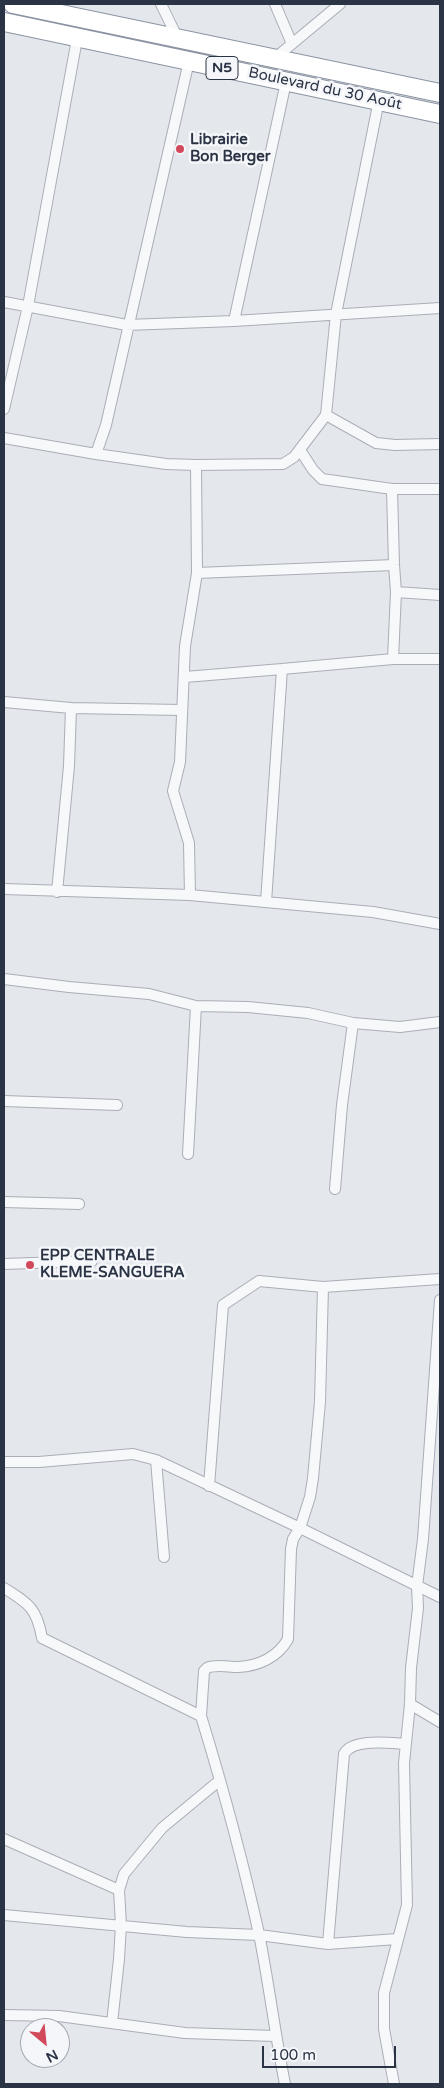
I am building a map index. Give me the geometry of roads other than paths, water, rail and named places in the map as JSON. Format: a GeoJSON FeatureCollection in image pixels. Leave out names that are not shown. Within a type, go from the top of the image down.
{"type":"FeatureCollection","features":[{"type":"Feature","properties":{"kind":"highway","name":"Boulevard du 30 Août"},"geometry":{"type":"LineString","coordinates":[[13,4],[31,6],[178,40],[275,58],[440,93]]}},
{"type":"Feature","properties":{"kind":"highway","name":"Boulevard du 30 Août"},"geometry":{"type":"LineString","coordinates":[[4,22],[77,39],[188,60],[440,114]]}},
{"type":"Feature","properties":{"kind":"street"},"geometry":{"type":"LineString","coordinates":[[161,4],[178,40]]}},
{"type":"Feature","properties":{"kind":"street"},"geometry":{"type":"LineString","coordinates":[[275,4],[292,44]]}},
{"type":"Feature","properties":{"kind":"street"},"geometry":{"type":"LineString","coordinates":[[275,58],[340,4]]}},
{"type":"Feature","properties":{"kind":"street"},"geometry":{"type":"LineString","coordinates":[[4,409],[28,306],[77,39]]}},
{"type":"Feature","properties":{"kind":"street"},"geometry":{"type":"LineString","coordinates":[[96,454],[106,424],[188,60]]}},
{"type":"Feature","properties":{"kind":"street"},"geometry":{"type":"LineString","coordinates":[[234,321],[286,82]]}},
{"type":"Feature","properties":{"kind":"street"},"geometry":{"type":"LineString","coordinates":[[4,438],[166,464],[283,464],[294,457],[326,416],[336,314],[379,100]]}},
{"type":"Feature","properties":{"kind":"street"},"geometry":{"type":"LineString","coordinates":[[4,302],[127,325],[234,321],[440,308]]}},
{"type":"Feature","properties":{"kind":"street"},"geometry":{"type":"LineString","coordinates":[[326,416],[376,443],[395,446],[440,444]]}},
{"type":"Feature","properties":{"kind":"street"},"geometry":{"type":"LineString","coordinates":[[300,450],[313,470],[322,479],[392,489],[440,489]]}},
{"type":"Feature","properties":{"kind":"street"},"geometry":{"type":"LineString","coordinates":[[190,895],[189,843],[172,791],[180,762],[185,646],[197,573],[196,465]]}},
{"type":"Feature","properties":{"kind":"street"},"geometry":{"type":"LineString","coordinates":[[392,489],[396,592],[393,659]]}},
{"type":"Feature","properties":{"kind":"street"},"geometry":{"type":"LineString","coordinates":[[197,573],[394,565]]}},
{"type":"Feature","properties":{"kind":"street"},"geometry":{"type":"LineString","coordinates":[[396,592],[440,595]]}},
{"type":"Feature","properties":{"kind":"street"},"geometry":{"type":"LineString","coordinates":[[185,677],[393,659],[440,659]]}},
{"type":"Feature","properties":{"kind":"street"},"geometry":{"type":"LineString","coordinates":[[266,902],[282,669]]}},
{"type":"Feature","properties":{"kind":"street"},"geometry":{"type":"LineString","coordinates":[[4,702],[71,708],[181,710]]}},
{"type":"Feature","properties":{"kind":"street"},"geometry":{"type":"LineString","coordinates":[[57,892],[69,766],[71,708]]}},
{"type":"Feature","properties":{"kind":"street"},"geometry":{"type":"LineString","coordinates":[[4,889],[190,895],[373,912],[440,924]]}},
{"type":"Feature","properties":{"kind":"street"},"geometry":{"type":"LineString","coordinates":[[4,979],[69,988],[149,994],[196,1006],[248,1007],[308,1013],[352,1023],[400,1027],[440,1022]]}},
{"type":"Feature","properties":{"kind":"street"},"geometry":{"type":"LineString","coordinates":[[188,1154],[196,1006]]}},
{"type":"Feature","properties":{"kind":"street"},"geometry":{"type":"LineString","coordinates":[[335,1189],[342,1104],[352,1023]]}},
{"type":"Feature","properties":{"kind":"street"},"geometry":{"type":"LineString","coordinates":[[4,1101],[117,1105]]}},
{"type":"Feature","properties":{"kind":"street"},"geometry":{"type":"LineString","coordinates":[[4,1202],[79,1204]]}},
{"type":"Feature","properties":{"kind":"street"},"geometry":{"type":"LineString","coordinates":[[4,1264],[92,1261]]}},
{"type":"Feature","properties":{"kind":"street"},"geometry":{"type":"LineString","coordinates":[[209,1486],[223,1305],[259,1281],[323,1287],[440,1279]]}},
{"type":"Feature","properties":{"kind":"street"},"geometry":{"type":"LineString","coordinates":[[285,2084],[275,2036],[259,1935],[220,1780],[201,1716],[204,1671],[207,1668],[210,1666],[239,1667],[272,1657],[281,1651],[288,1639],[291,1548],[310,1498],[313,1478],[320,1402],[323,1287]]}},
{"type":"Feature","properties":{"kind":"street"},"geometry":{"type":"LineString","coordinates":[[394,2084],[384,2029],[384,1993],[396,1940],[407,1905],[405,1744],[418,1608],[418,1586],[435,1449],[440,1300]]}},
{"type":"Feature","properties":{"kind":"street"},"geometry":{"type":"LineString","coordinates":[[4,1462],[39,1462],[133,1454],[156,1460],[440,1597]]}},
{"type":"Feature","properties":{"kind":"street"},"geometry":{"type":"LineString","coordinates":[[156,1460],[164,1557]]}},
{"type":"Feature","properties":{"kind":"street"},"geometry":{"type":"LineString","coordinates":[[4,1588],[30,1606],[39,1620],[42,1638],[201,1716]]}},
{"type":"Feature","properties":{"kind":"street"},"geometry":{"type":"LineString","coordinates":[[410,1704],[440,1722]]}},
{"type":"Feature","properties":{"kind":"street"},"geometry":{"type":"LineString","coordinates":[[328,1944],[344,1754],[351,1745],[369,1743],[405,1744]]}},
{"type":"Feature","properties":{"kind":"street"},"geometry":{"type":"LineString","coordinates":[[112,2023],[121,1925],[119,1890],[124,1874],[162,1828],[220,1780]]}},
{"type":"Feature","properties":{"kind":"street"},"geometry":{"type":"LineString","coordinates":[[4,1839],[119,1890]]}},
{"type":"Feature","properties":{"kind":"street"},"geometry":{"type":"LineString","coordinates":[[4,1915],[187,1932],[259,1935],[328,1944],[396,1940]]}},
{"type":"Feature","properties":{"kind":"street"},"geometry":{"type":"LineString","coordinates":[[4,2014],[59,2016],[185,2033],[275,2036]]}},
{"type":"Feature","properties":{"kind":"place","name":"Librairie Bon Berger"},"geometry":{"type":"Point","coordinates":[180,149]}},
{"type":"Feature","properties":{"kind":"place","name":"EPP CENTRALE KLEME-SANGUERA"},"geometry":{"type":"Point","coordinates":[30,1265]}}]}
